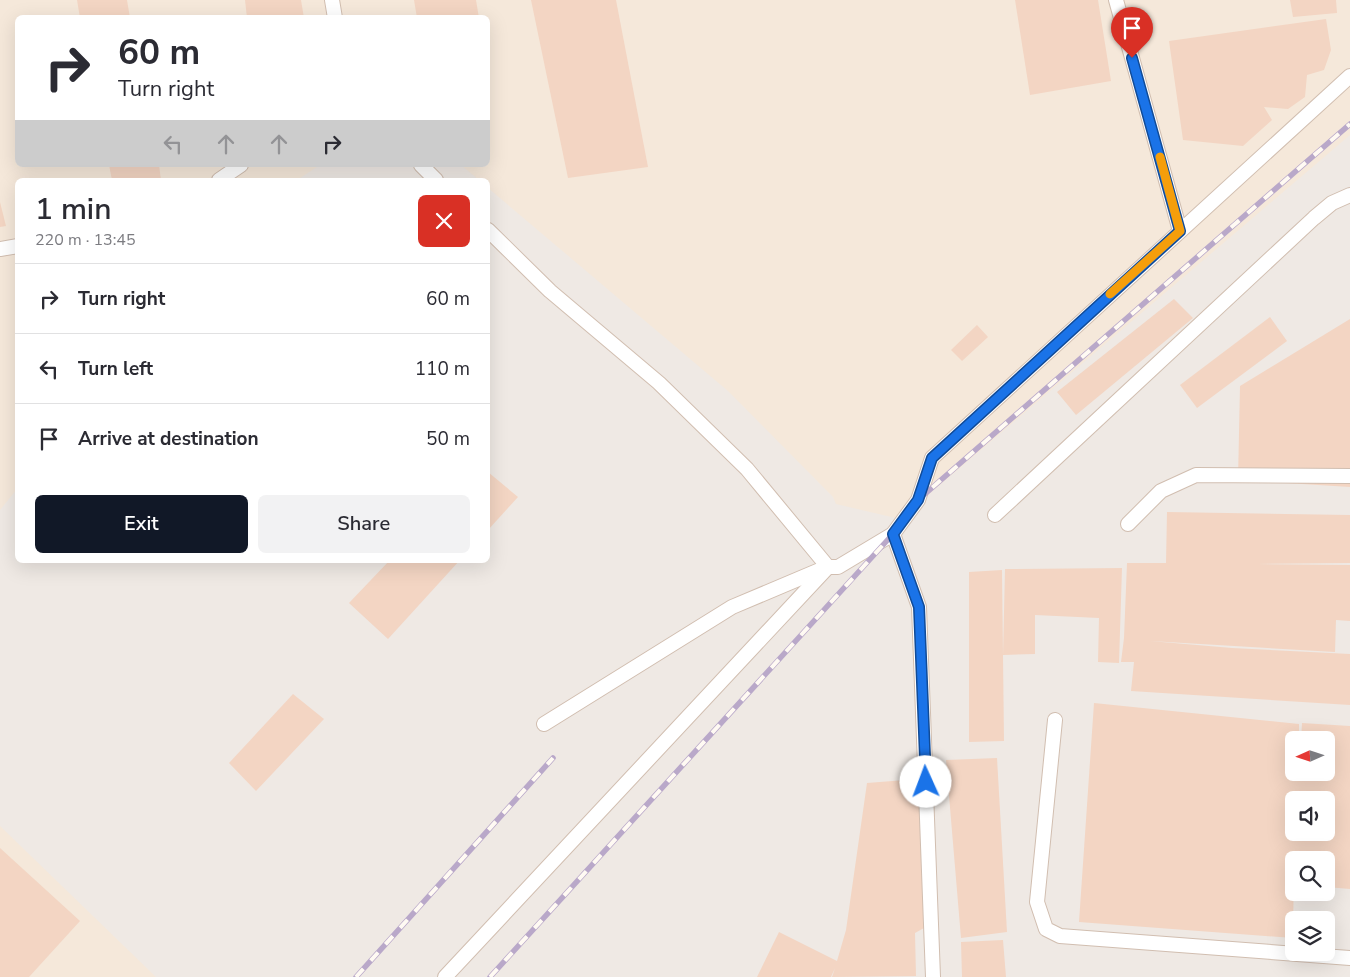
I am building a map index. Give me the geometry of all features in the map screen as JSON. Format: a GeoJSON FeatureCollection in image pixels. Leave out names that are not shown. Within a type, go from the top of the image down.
{"type":"FeatureCollection","features":[{"type":"Feature","properties":{"kind":"lane"},"geometry":{"type":"LineString","coordinates":[[332,0],[334,15]]}},
{"type":"Feature","properties":{"kind":"lane"},"geometry":{"type":"LineString","coordinates":[[1116,0],[1180,231]]}},
{"type":"Feature","properties":{"kind":"lane"},"geometry":{"type":"LineString","coordinates":[[544,724],[732,607],[828,567],[838,567],[846,560],[893,534],[918,500],[932,458],[1350,76]]}},
{"type":"Feature","properties":{"kind":"lane"},"geometry":{"type":"LineString","coordinates":[[221,178],[238,167]]}},
{"type":"Feature","properties":{"kind":"lane"},"geometry":{"type":"LineString","coordinates":[[423,167],[434,178]]}},
{"type":"Feature","properties":{"kind":"lane"},"geometry":{"type":"LineString","coordinates":[[995,515],[1314,218],[1332,202],[1350,195]]}},
{"type":"Feature","properties":{"kind":"lane"},"geometry":{"type":"LineString","coordinates":[[490,232],[550,291],[659,383],[747,468],[828,567]]}},
{"type":"Feature","properties":{"kind":"lane"},"geometry":{"type":"LineString","coordinates":[[0,249],[15,246]]}},
{"type":"Feature","properties":{"kind":"lane"},"geometry":{"type":"LineString","coordinates":[[1128,524],[1161,491],[1196,475],[1350,476]]}},
{"type":"Feature","properties":{"kind":"lane"},"geometry":{"type":"LineString","coordinates":[[893,534],[919,607],[934,977]]}},
{"type":"Feature","properties":{"kind":"lane"},"geometry":{"type":"LineString","coordinates":[[445,977],[828,567]]}},
{"type":"Feature","properties":{"kind":"lane"},"geometry":{"type":"LineString","coordinates":[[1054,720],[1037,902],[1046,929],[1060,936],[1350,958]]}},
{"type":"Feature","properties":{"kind":"shaded area"},"geometry":{"type":"Polygon","coordinates":[[[0,0],[1350,0],[1350,977],[0,977],[0,0]]]}},
{"type":"Feature","properties":{"kind":"shaded area"},"geometry":{"type":"Polygon","coordinates":[[[1350,135],[1350,977],[156,977],[0,826],[0,510],[15,491],[15,563],[490,563],[490,190],[728,391],[833,497],[836,504],[900,519],[1350,135]]]}},
{"type":"Feature","properties":{"kind":"shaded area"},"geometry":{"type":"Polygon","coordinates":[[[317,167],[463,167],[477,178],[300,178],[317,167]]]}},
{"type":"Feature","properties":{"kind":"building"},"geometry":{"type":"Polygon","coordinates":[[[77,0],[127,0],[130,15],[80,15],[77,0]]]}},
{"type":"Feature","properties":{"kind":"building"},"geometry":{"type":"Polygon","coordinates":[[[245,0],[301,0],[304,15],[247,15],[245,0]]]}},
{"type":"Feature","properties":{"kind":"building"},"geometry":{"type":"Polygon","coordinates":[[[414,0],[476,0],[478,15],[416,15],[414,0]]]}},
{"type":"Feature","properties":{"kind":"building"},"geometry":{"type":"Polygon","coordinates":[[[531,0],[616,0],[648,167],[568,178],[531,0]]]}},
{"type":"Feature","properties":{"kind":"building"},"geometry":{"type":"Polygon","coordinates":[[[1015,0],[1098,0],[1111,81],[1030,95],[1015,0]]]}},
{"type":"Feature","properties":{"kind":"building"},"geometry":{"type":"Polygon","coordinates":[[[1290,0],[1336,0],[1337,13],[1293,17],[1290,0]]]}},
{"type":"Feature","properties":{"kind":"building"},"geometry":{"type":"Polygon","coordinates":[[[1326,19],[1331,50],[1324,70],[1307,75],[1305,97],[1288,109],[1264,107],[1272,120],[1243,146],[1183,140],[1169,41],[1326,19]]]}},
{"type":"Feature","properties":{"kind":"building"},"geometry":{"type":"Polygon","coordinates":[[[109,167],[159,167],[161,178],[112,178],[109,167]]]}},
{"type":"Feature","properties":{"kind":"building"},"geometry":{"type":"Polygon","coordinates":[[[0,202],[6,226],[0,227],[0,202]]]}},
{"type":"Feature","properties":{"kind":"building"},"geometry":{"type":"Polygon","coordinates":[[[1174,299],[1193,318],[1076,415],[1057,392],[1174,299]]]}},
{"type":"Feature","properties":{"kind":"building"},"geometry":{"type":"Polygon","coordinates":[[[1270,317],[1287,341],[1197,408],[1180,385],[1270,317]]]}},
{"type":"Feature","properties":{"kind":"building"},"geometry":{"type":"Polygon","coordinates":[[[1350,319],[1350,487],[1238,480],[1240,386],[1350,319]]]}},
{"type":"Feature","properties":{"kind":"building"},"geometry":{"type":"Polygon","coordinates":[[[977,325],[988,337],[962,361],[951,350],[977,325]]]}},
{"type":"Feature","properties":{"kind":"building"},"geometry":{"type":"Polygon","coordinates":[[[490,474],[518,497],[490,528],[490,474]]]}},
{"type":"Feature","properties":{"kind":"building"},"geometry":{"type":"Polygon","coordinates":[[[1167,512],[1350,515],[1350,563],[1258,564],[1350,565],[1350,621],[1336,620],[1335,652],[1150,641],[1232,648],[1350,654],[1350,705],[1131,691],[1134,662],[1121,662],[1124,638],[1127,563],[1166,563],[1167,512]]]}},
{"type":"Feature","properties":{"kind":"building"},"geometry":{"type":"Polygon","coordinates":[[[387,563],[457,563],[388,639],[349,603],[387,563]]]}},
{"type":"Feature","properties":{"kind":"building"},"geometry":{"type":"Polygon","coordinates":[[[1122,568],[1119,663],[1098,662],[1099,618],[1035,615],[1035,654],[1003,655],[1005,569],[1122,568]]]}},
{"type":"Feature","properties":{"kind":"building"},"geometry":{"type":"Polygon","coordinates":[[[1002,570],[1004,741],[969,742],[969,572],[1002,570]]]}},
{"type":"Feature","properties":{"kind":"building"},"geometry":{"type":"Polygon","coordinates":[[[293,694],[324,719],[256,791],[229,763],[293,694]]]}},
{"type":"Feature","properties":{"kind":"building"},"geometry":{"type":"Polygon","coordinates":[[[1094,703],[1299,724],[1299,731],[1285,731],[1285,781],[1335,781],[1335,731],[1302,731],[1302,723],[1350,726],[1350,889],[1335,888],[1335,851],[1285,851],[1285,901],[1293,901],[1293,911],[1285,911],[1285,937],[1079,922],[1094,703]]]}},
{"type":"Feature","properties":{"kind":"building"},"geometry":{"type":"Polygon","coordinates":[[[997,758],[1007,932],[961,938],[946,760],[997,758]]]}},
{"type":"Feature","properties":{"kind":"building"},"geometry":{"type":"Polygon","coordinates":[[[918,779],[924,928],[915,933],[916,976],[832,977],[835,968],[831,977],[757,977],[779,932],[837,961],[846,930],[867,783],[918,779]]]}},
{"type":"Feature","properties":{"kind":"building"},"geometry":{"type":"Polygon","coordinates":[[[0,848],[80,921],[29,977],[0,977],[0,848]]]}},
{"type":"Feature","properties":{"kind":"building"},"geometry":{"type":"Polygon","coordinates":[[[1003,940],[1006,977],[962,977],[961,942],[1003,940]]]}},
{"type":"Feature","properties":{"kind":"railway"},"geometry":{"type":"LineString","coordinates":[[490,977],[893,534],[918,500],[1350,124]]}},
{"type":"Feature","properties":{"kind":"railway"},"geometry":{"type":"LineString","coordinates":[[356,977],[553,758]]}},
{"type":"Feature","properties":{"kind":"slow traffic"},"geometry":{"type":"LineString","coordinates":[[1110,294],[1180,231],[1160,157]]}},
{"type":"Feature","properties":{"kind":"route"},"geometry":{"type":"LineString","coordinates":[[926,782],[919,607],[893,534],[918,500],[932,458],[1180,231],[1132,58]]}}]}
